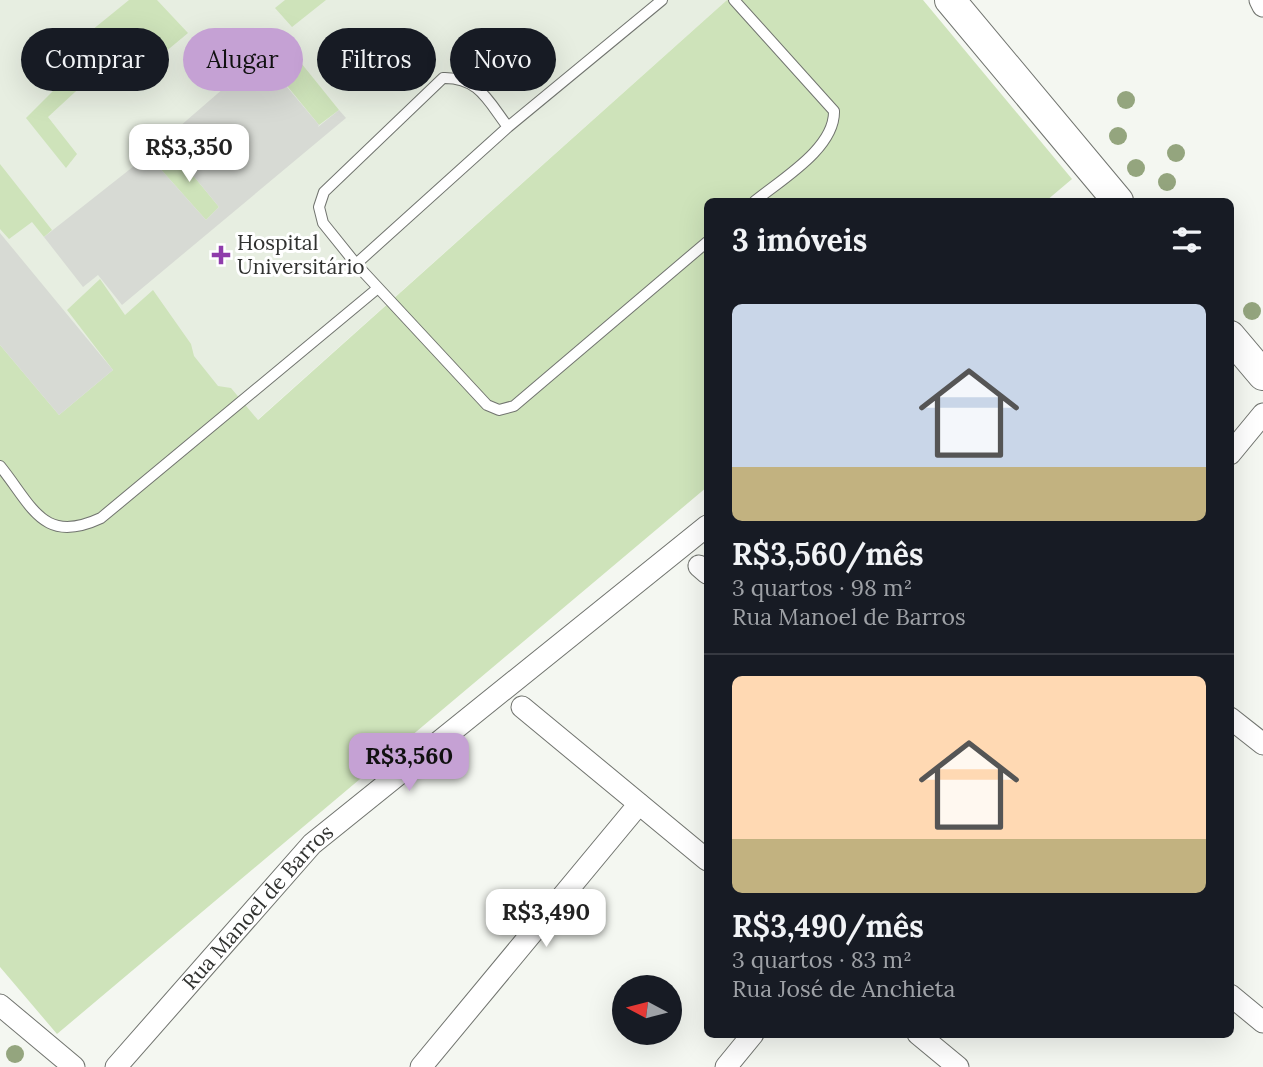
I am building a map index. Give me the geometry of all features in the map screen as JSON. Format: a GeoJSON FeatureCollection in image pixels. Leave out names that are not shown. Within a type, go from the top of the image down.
{"type":"FeatureCollection","features":[{"type":"Feature","properties":{"kind":"street"},"geometry":{"type":"LineString","coordinates":[[950,0],[1112,198]]}},
{"type":"Feature","properties":{"kind":"street"},"geometry":{"type":"LineString","coordinates":[[1260,0],[1263,6]]}},
{"type":"Feature","properties":{"kind":"street"},"geometry":{"type":"LineString","coordinates":[[1234,341],[1263,375]]}},
{"type":"Feature","properties":{"kind":"street"},"geometry":{"type":"LineString","coordinates":[[1234,449],[1263,414]]}},
{"type":"Feature","properties":{"kind":"street","name":"Rua Manoel de Barros"},"geometry":{"type":"LineString","coordinates":[[116,1067],[312,844],[704,528]]}},
{"type":"Feature","properties":{"kind":"street"},"geometry":{"type":"LineString","coordinates":[[522,707],[704,858]]}},
{"type":"Feature","properties":{"kind":"street"},"geometry":{"type":"LineString","coordinates":[[1234,721],[1263,744]]}},
{"type":"Feature","properties":{"kind":"street"},"geometry":{"type":"LineString","coordinates":[[421,1067],[639,804]]}},
{"type":"Feature","properties":{"kind":"street"},"geometry":{"type":"LineString","coordinates":[[1234,998],[1263,1022]]}},
{"type":"Feature","properties":{"kind":"street"},"geometry":{"type":"LineString","coordinates":[[0,1005],[74,1067]]}},
{"type":"Feature","properties":{"kind":"street"},"geometry":{"type":"LineString","coordinates":[[726,1067],[750,1038]]}},
{"type":"Feature","properties":{"kind":"street"},"geometry":{"type":"LineString","coordinates":[[923,1038],[958,1067]]}},
{"type":"Feature","properties":{"kind":"lane"},"geometry":{"type":"LineString","coordinates":[[356,264],[508,127],[662,0]]}},
{"type":"Feature","properties":{"kind":"lane"},"geometry":{"type":"LineString","coordinates":[[734,0],[834,111],[834,126],[826,141],[759,198]]}},
{"type":"Feature","properties":{"kind":"lane"},"geometry":{"type":"LineString","coordinates":[[508,127],[476,86],[460,78],[443,78],[324,192],[319,207],[323,223],[356,264],[487,405],[499,410],[514,406],[704,245]]}},
{"type":"Feature","properties":{"kind":"lane"},"geometry":{"type":"LineString","coordinates":[[0,466],[45,522],[63,530],[80,528],[101,518],[378,288]]}},
{"type":"Feature","properties":{"kind":"shaded area","name":"Hospital Universitário"},"geometry":{"type":"Polygon","coordinates":[[[0,0],[727,0],[65,592],[0,510],[0,0]]]}},
{"type":"Feature","properties":{"kind":"green space"},"geometry":{"type":"Polygon","coordinates":[[[129,0],[157,0],[183,28],[183,37],[169,49],[169,28],[95,28],[129,0]]]}},
{"type":"Feature","properties":{"kind":"green space"},"geometry":{"type":"Polygon","coordinates":[[[285,0],[326,0],[292,27],[275,8],[285,0]]]}},
{"type":"Feature","properties":{"kind":"green space"},"geometry":{"type":"Polygon","coordinates":[[[727,0],[923,0],[1072,179],[1050,198],[704,198],[704,490],[57,1034],[0,967],[0,345],[59,415],[113,370],[67,310],[100,279],[125,315],[153,290],[191,344],[194,356],[218,386],[231,388],[258,420],[727,0]]]}},
{"type":"Feature","properties":{"kind":"green space"},"geometry":{"type":"Polygon","coordinates":[[[303,65],[317,83],[317,91],[324,91],[339,110],[319,125],[291,91],[303,91],[303,65]]]}},
{"type":"Feature","properties":{"kind":"green space"},"geometry":{"type":"Polygon","coordinates":[[[53,91],[76,91],[48,117],[77,154],[66,168],[26,118],[53,91]]]}},
{"type":"Feature","properties":{"kind":"green space"},"geometry":{"type":"Polygon","coordinates":[[[164,140],[219,207],[206,220],[148,155],[164,140]]]}},
{"type":"Feature","properties":{"kind":"green space"},"geometry":{"type":"Polygon","coordinates":[[[0,164],[52,230],[44,237],[32,222],[9,239],[0,229],[0,164]]]}},
{"type":"Feature","properties":{"kind":"building"},"geometry":{"type":"Polygon","coordinates":[[[221,91],[290,91],[318,127],[339,110],[346,118],[122,305],[98,275],[83,287],[44,237],[148,155],[206,220],[219,207],[164,140],[221,91]]]}},
{"type":"Feature","properties":{"kind":"building"},"geometry":{"type":"Polygon","coordinates":[[[0,233],[113,370],[59,415],[0,345],[0,233]]]}},
{"type":"Feature","properties":{"kind":"place","name":"Hospital Universitário"},"geometry":{"type":"Point","coordinates":[221,255]}}]}
